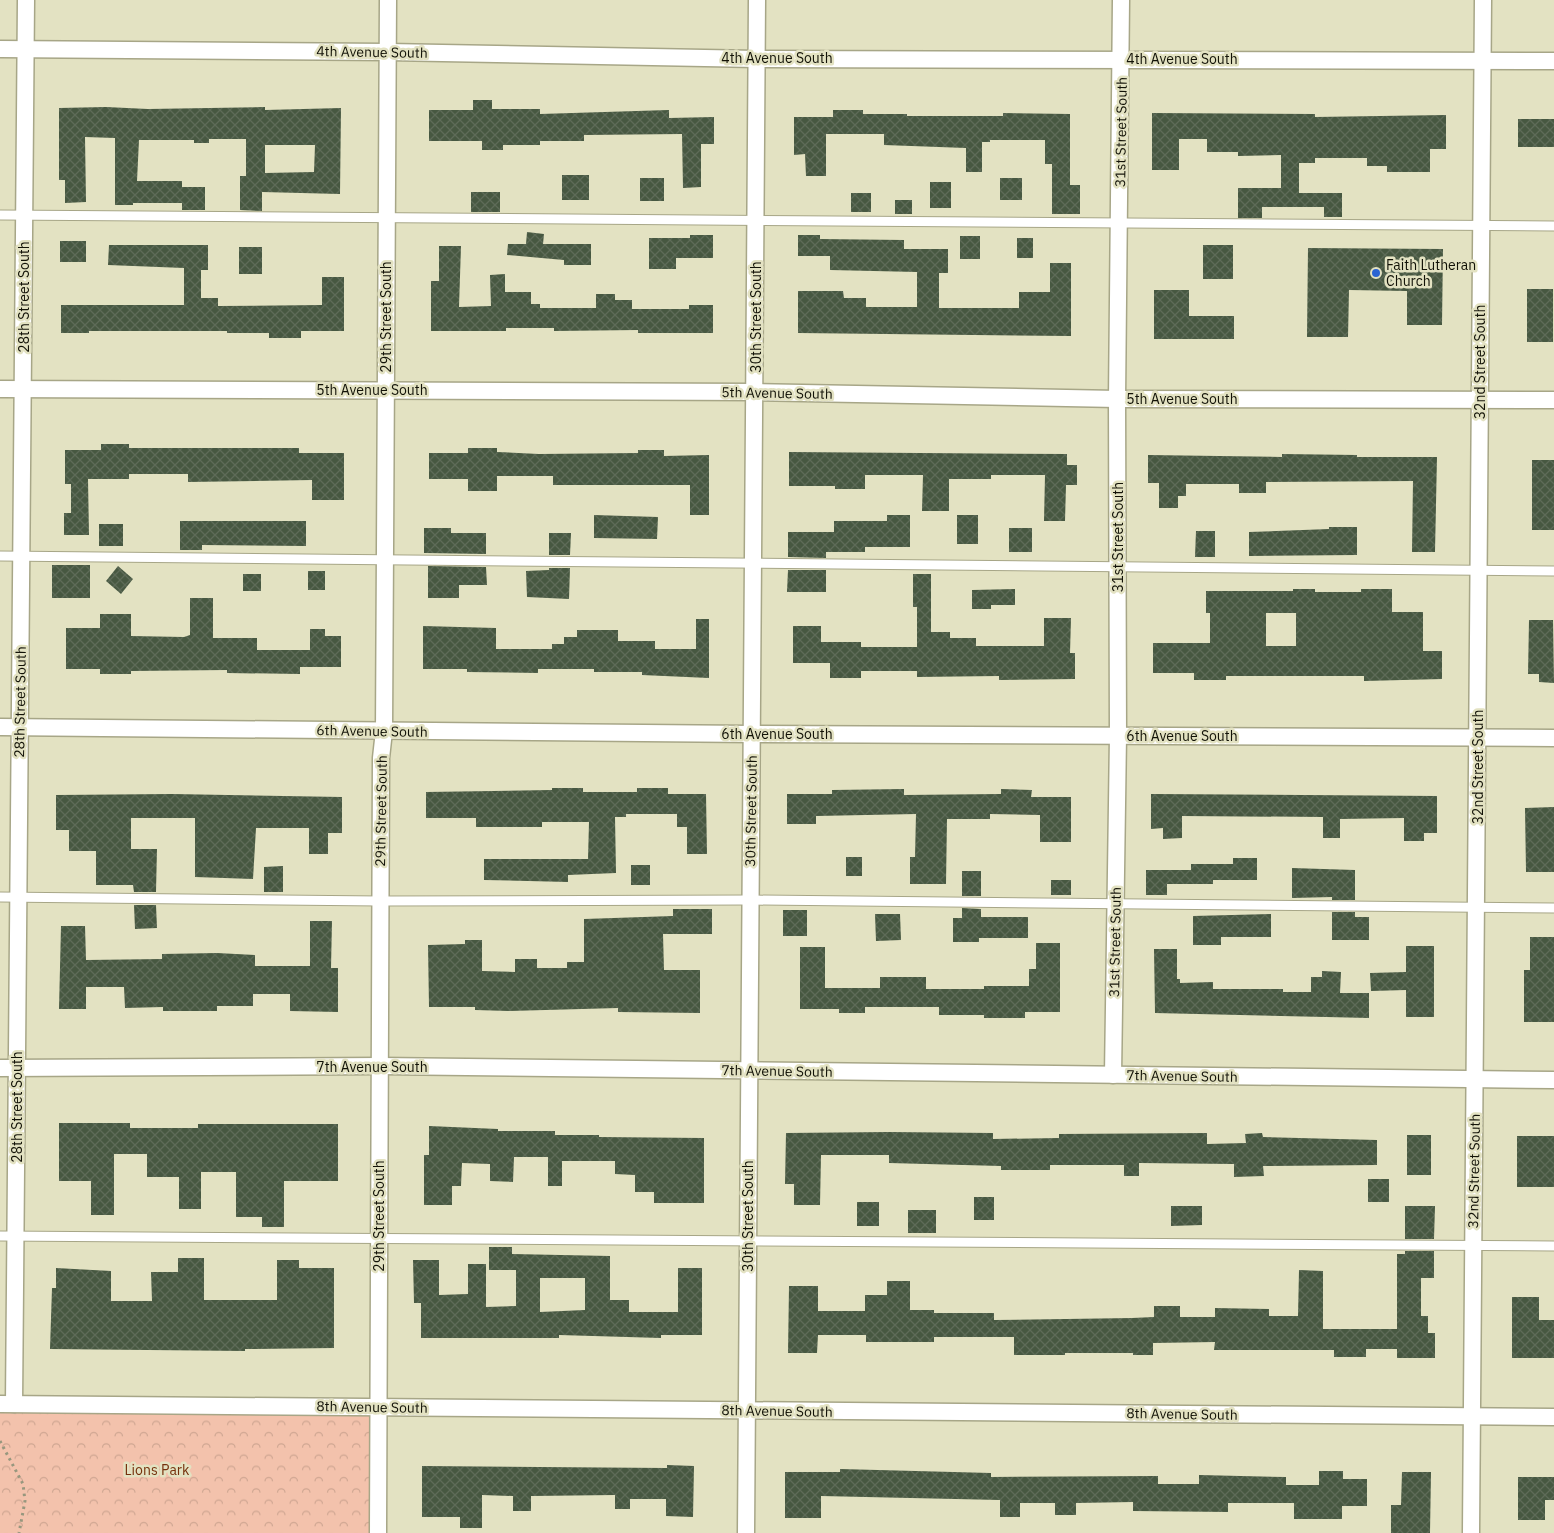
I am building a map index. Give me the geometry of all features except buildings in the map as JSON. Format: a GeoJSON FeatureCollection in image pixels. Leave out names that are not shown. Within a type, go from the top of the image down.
{"type":"FeatureCollection","features":[{"type":"Feature","properties":{"kind":"street","name":"28th Street South"},"geometry":{"type":"LineString","coordinates":[[7,1404],[8,1236],[17,1068],[26,0]]}},
{"type":"Feature","properties":{"kind":"street","name":"29th Street South"},"geometry":{"type":"LineString","coordinates":[[378,1533],[380,901],[381,758],[384,731],[388,0]]}},
{"type":"Feature","properties":{"kind":"street","name":"30th Street South"},"geometry":{"type":"LineString","coordinates":[[746,1533],[757,0]]}},
{"type":"Feature","properties":{"kind":"street","name":"31st Street South"},"geometry":{"type":"LineString","coordinates":[[1113,1075],[1118,736],[1117,399],[1122,58],[1121,0]]}},
{"type":"Feature","properties":{"kind":"street","name":"32nd Street South"},"geometry":{"type":"LineString","coordinates":[[1471,1533],[1483,0]]}},
{"type":"Feature","properties":{"kind":"street","name":"4th Avenue South"},"geometry":{"type":"LineString","coordinates":[[0,49],[388,52],[757,59],[1122,58],[1554,61]]}},
{"type":"Feature","properties":{"kind":"street","name":"5th Avenue South"},"geometry":{"type":"LineString","coordinates":[[0,389],[755,392],[1117,399],[1554,400]]}},
{"type":"Feature","properties":{"kind":"street","name":"6th Avenue South"},"geometry":{"type":"LineString","coordinates":[[0,727],[752,734],[1554,738]]}},
{"type":"Feature","properties":{"kind":"street","name":"7th Avenue South"},"geometry":{"type":"LineString","coordinates":[[0,1068],[380,1066],[1554,1080]]}},
{"type":"Feature","properties":{"kind":"street","name":"8th Avenue South"},"geometry":{"type":"LineString","coordinates":[[7,1404],[1554,1417]]}},
{"type":"Feature","properties":{"kind":"lane"},"geometry":{"type":"LineString","coordinates":[[0,215],[756,222],[1554,226]]}},
{"type":"Feature","properties":{"kind":"lane"},"geometry":{"type":"LineString","coordinates":[[0,556],[1554,571]]}},
{"type":"Feature","properties":{"kind":"lane"},"geometry":{"type":"LineString","coordinates":[[0,897],[380,901],[750,900],[1554,908]]}},
{"type":"Feature","properties":{"kind":"lane"},"geometry":{"type":"LineString","coordinates":[[8,1236],[1554,1246]]}},
{"type":"Feature","properties":{"kind":"path"},"geometry":{"type":"LineString","coordinates":[[0,1441],[23,1484],[25,1501],[19,1533]]}},
{"type":"Feature","properties":{"kind":"green space","name":"Lions Park"},"geometry":{"type":"Polygon","coordinates":[[[0,1405],[378,1407],[377,1533],[0,1533],[0,1405]]]}},
{"type":"Feature","properties":{"kind":"place","name":"Faith Lutheran Church"},"geometry":{"type":"Point","coordinates":[1376,273]}}]}
